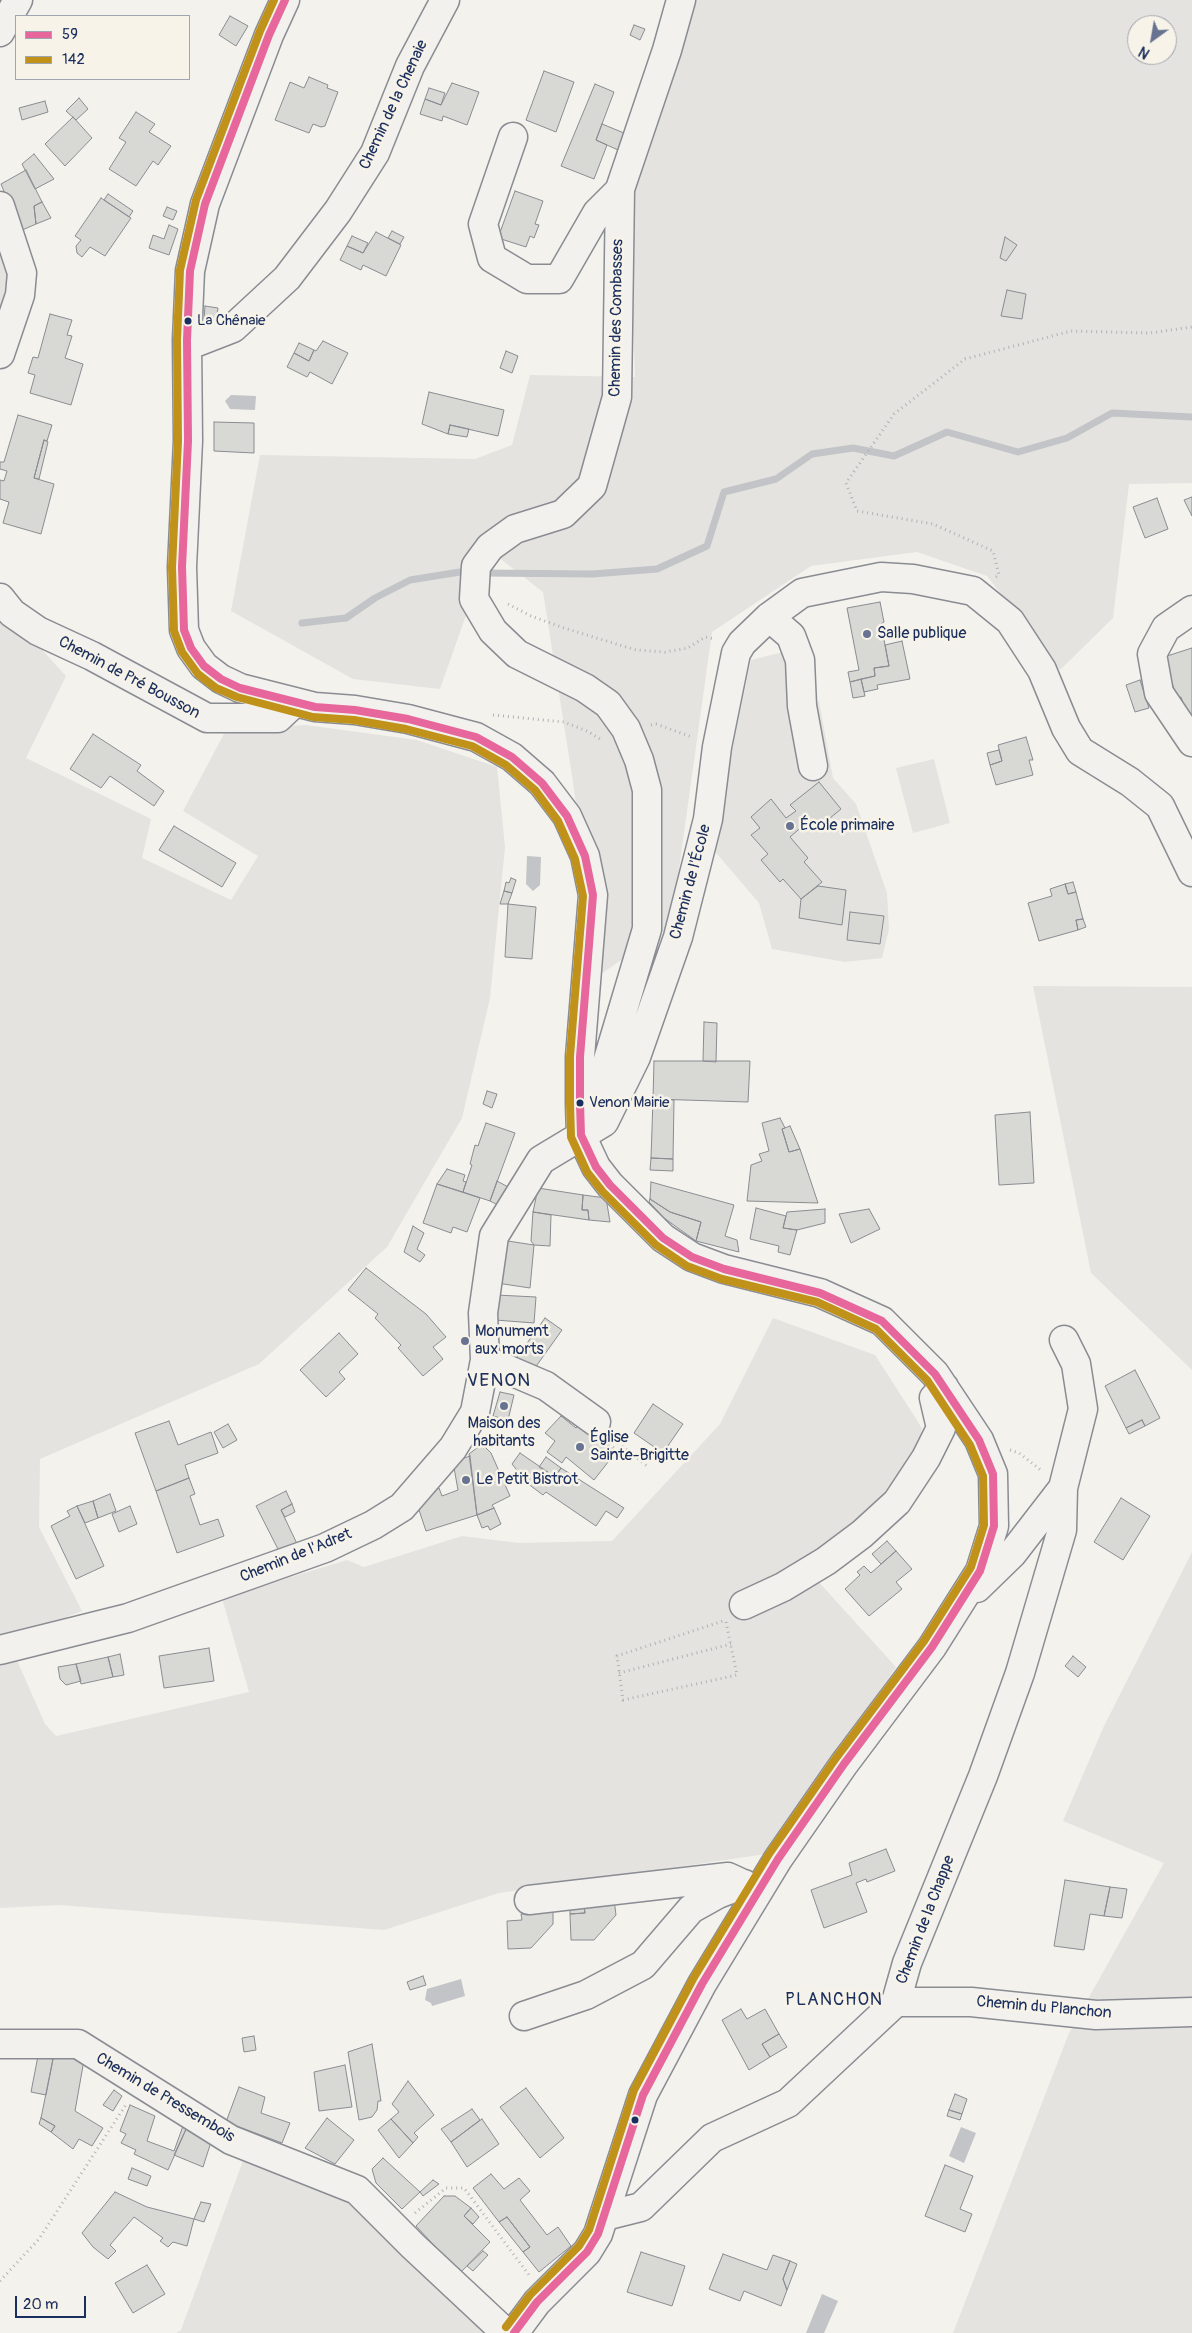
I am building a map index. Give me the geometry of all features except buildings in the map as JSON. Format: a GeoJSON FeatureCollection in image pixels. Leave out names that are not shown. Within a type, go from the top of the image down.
{"type":"FeatureCollection","features":[{"type":"Feature","properties":{"kind":"street"},"geometry":{"type":"LineString","coordinates":[[0,32],[18,0]]}},
{"type":"Feature","properties":{"kind":"street"},"geometry":{"type":"LineString","coordinates":[[285,0],[269,34],[205,204],[190,271],[187,340],[188,441],[182,567],[184,630],[191,648],[204,666],[221,679],[240,688],[315,707],[355,710],[408,719],[476,737],[512,757],[542,783],[567,816],[585,856],[593,895],[580,1057],[581,1136],[596,1167],[610,1185],[663,1238],[692,1257],[724,1269],[820,1293],[882,1321],[935,1374],[979,1440],[993,1474],[994,1526],[980,1571],[963,1601],[932,1647],[752,1887],[643,2095],[605,2216],[587,2252],[544,2295],[514,2333]]}},
{"type":"Feature","properties":{"kind":"street","name":"Chemin de la Chenaie"},"geometry":{"type":"LineString","coordinates":[[187,340],[197,342],[233,328],[287,278],[338,211],[375,152],[410,66],[445,0]]}},
{"type":"Feature","properties":{"kind":"street","name":"Chemin des Combasses"},"geometry":{"type":"LineString","coordinates":[[604,1122],[604,1073],[647,929],[646,790],[639,760],[626,729],[608,704],[585,688],[517,654],[493,631],[474,600],[476,566],[490,547],[515,529],[563,514],[592,486],[617,397],[620,191],[667,50],[681,0]]}},
{"type":"Feature","properties":{"kind":"street"},"geometry":{"type":"LineString","coordinates":[[513,137],[483,224],[492,258],[527,279],[559,279],[597,213],[620,191]]}},
{"type":"Feature","properties":{"kind":"street"},"geometry":{"type":"LineString","coordinates":[[0,206],[22,273],[20,295],[0,354]]}},
{"type":"Feature","properties":{"kind":"street","name":"Chemin de l'École"},"geometry":{"type":"LineString","coordinates":[[604,1122],[636,1057],[678,937],[708,819],[718,746],[736,653],[742,643],[769,617],[802,593],[881,578],[913,579],[973,591]]}},
{"type":"Feature","properties":{"kind":"street"},"geometry":{"type":"LineString","coordinates":[[973,591],[1010,621],[1042,670],[1066,728],[1080,751],[1130,782],[1160,806],[1192,872]]}},
{"type":"Feature","properties":{"kind":"street","name":"Chemin de Pré Bousson"},"geometry":{"type":"LineString","coordinates":[[0,598],[12,612],[38,631],[92,656],[207,718],[278,718],[287,700]]}},
{"type":"Feature","properties":{"kind":"street"},"geometry":{"type":"LineString","coordinates":[[1192,610],[1166,628],[1152,654],[1159,693],[1192,742]]}},
{"type":"Feature","properties":{"kind":"street"},"geometry":{"type":"LineString","coordinates":[[769,617],[790,636],[800,660],[802,706],[813,766]]}},
{"type":"Feature","properties":{"kind":"street"},"geometry":{"type":"LineString","coordinates":[[581,1136],[604,1122]]}},
{"type":"Feature","properties":{"kind":"street","name":"Chemin de l'Adret"},"geometry":{"type":"LineString","coordinates":[[0,1650],[128,1618],[325,1548],[374,1525],[402,1507],[453,1448],[475,1412],[485,1360],[483,1313],[494,1236],[541,1160],[581,1136]]}},
{"type":"Feature","properties":{"kind":"street"},"geometry":{"type":"LineString","coordinates":[[963,1601],[1012,1554],[1062,1488],[1083,1409],[1076,1364],[1064,1340]]}},
{"type":"Feature","properties":{"kind":"street"},"geometry":{"type":"LineString","coordinates":[[485,1360],[546,1386],[596,1422]]}},
{"type":"Feature","properties":{"kind":"street"},"geometry":{"type":"LineString","coordinates":[[734,1613],[826,1561],[862,1534],[897,1502],[926,1458],[941,1428],[934,1398],[944,1387]]}},
{"type":"Feature","properties":{"kind":"street","name":"Chemin de la Chappe"},"geometry":{"type":"LineString","coordinates":[[605,2216],[640,2207],[712,2138],[788,2103],[896,2002],[907,1963],[983,1776],[1020,1673],[1062,1530],[1062,1488]]}},
{"type":"Feature","properties":{"kind":"street"},"geometry":{"type":"LineString","coordinates":[[529,1900],[728,1877],[752,1887]]}},
{"type":"Feature","properties":{"kind":"street"},"geometry":{"type":"LineString","coordinates":[[524,2016],[586,1995],[643,1965],[691,1909],[718,1894],[752,1887]]}},
{"type":"Feature","properties":{"kind":"street","name":"Chemin du Planchon"},"geometry":{"type":"LineString","coordinates":[[896,2002],[971,2002],[1096,2015],[1192,2012]]}},
{"type":"Feature","properties":{"kind":"street","name":"Chemin de Pressembois"},"geometry":{"type":"LineString","coordinates":[[0,2044],[78,2044],[231,2140],[357,2190],[506,2333]]}},
{"type":"Feature","properties":{"kind":"path"},"geometry":{"type":"LineString","coordinates":[[973,591],[999,575],[994,551],[933,524],[857,511],[846,483],[894,414],[965,359],[1071,331],[1150,333],[1192,327]]}},
{"type":"Feature","properties":{"kind":"path"},"geometry":{"type":"LineString","coordinates":[[505,603],[531,616],[564,628],[636,650],[665,652],[688,648],[706,637],[721,640],[736,653]]}},
{"type":"Feature","properties":{"kind":"path"},"geometry":{"type":"LineString","coordinates":[[490,715],[564,722],[587,731],[639,760]]}},
{"type":"Feature","properties":{"kind":"path"},"geometry":{"type":"LineString","coordinates":[[626,729],[656,724],[718,746]]}},
{"type":"Feature","properties":{"kind":"path"},"geometry":{"type":"LineString","coordinates":[[621,1446],[647,1466]]}},
{"type":"Feature","properties":{"kind":"path"},"geometry":{"type":"LineString","coordinates":[[621,1454],[625,1449]]}},
{"type":"Feature","properties":{"kind":"path"},"geometry":{"type":"LineString","coordinates":[[734,1613],[731,1644],[737,1675],[623,1700],[617,1656],[734,1613]]}},
{"type":"Feature","properties":{"kind":"path"},"geometry":{"type":"LineString","coordinates":[[618,1672],[731,1644]]}},
{"type":"Feature","properties":{"kind":"path"},"geometry":{"type":"LineString","coordinates":[[0,2281],[39,2239],[139,2084]]}},
{"type":"Feature","properties":{"kind":"path"},"geometry":{"type":"LineString","coordinates":[[396,2229],[446,2188],[464,2188],[544,2295]]}},
{"type":"Feature","properties":{"kind":"shaded area"},"geometry":{"type":"Polygon","coordinates":[[[691,0],[1192,0],[1192,483],[1129,484],[1113,618],[1060,670],[987,576],[917,552],[811,566],[712,632],[671,926],[598,976],[573,782],[543,592],[489,550],[440,689],[353,679],[231,611],[260,455],[475,459],[512,445],[530,375],[635,377],[627,185],[691,0]]]}},
{"type":"Feature","properties":{"kind":"shaded area"},"geometry":{"type":"Polygon","coordinates":[[[0,249],[8,276],[0,321],[0,249]]]}},
{"type":"Feature","properties":{"kind":"shaded area"},"geometry":{"type":"Polygon","coordinates":[[[231,395],[256,396],[255,410],[230,409],[225,401],[231,395]]]}},
{"type":"Feature","properties":{"kind":"shaded area"},"geometry":{"type":"Polygon","coordinates":[[[0,604],[66,676],[26,758],[151,819],[142,858],[231,900],[258,856],[183,811],[226,730],[306,725],[417,740],[497,767],[505,847],[490,998],[462,1118],[387,1247],[259,1364],[40,1459],[39,1527],[82,1611],[8,1640],[45,1724],[56,1736],[249,1692],[222,1598],[347,1560],[364,1567],[462,1536],[519,1543],[612,1541],[720,1424],[773,1318],[875,1355],[922,1428],[915,1461],[880,1508],[806,1568],[896,1667],[766,1854],[499,1893],[384,1930],[59,1905],[0,1908],[0,604]]]}},
{"type":"Feature","properties":{"kind":"shaded area","name":"École primaire"},"geometry":{"type":"Polygon","coordinates":[[[784,652],[795,708],[819,701],[833,778],[856,804],[887,893],[889,929],[882,958],[845,962],[772,949],[759,903],[712,848],[751,660],[784,652]]]}},
{"type":"Feature","properties":{"kind":"shaded area"},"geometry":{"type":"Polygon","coordinates":[[[934,759],[950,823],[913,833],[896,768],[934,759]]]}},
{"type":"Feature","properties":{"kind":"shaded area"},"geometry":{"type":"Polygon","coordinates":[[[527,856],[541,857],[540,885],[533,891],[526,884],[527,856]]]}},
{"type":"Feature","properties":{"kind":"shaded area"},"geometry":{"type":"Polygon","coordinates":[[[1033,986],[1192,987],[1192,1370],[1091,1273],[1033,986]]]}},
{"type":"Feature","properties":{"kind":"shaded area"},"geometry":{"type":"Polygon","coordinates":[[[1192,1552],[1192,2333],[953,2333],[1069,2033],[1164,1863],[1063,1821],[1104,1726],[1192,1552]]]}},
{"type":"Feature","properties":{"kind":"shaded area"},"geometry":{"type":"Polygon","coordinates":[[[461,1979],[465,1996],[432,2006],[431,2003],[425,2000],[427,1989],[461,1979]]]}},
{"type":"Feature","properties":{"kind":"shaded area"},"geometry":{"type":"Polygon","coordinates":[[[961,2127],[976,2133],[964,2163],[949,2156],[961,2127]]]}},
{"type":"Feature","properties":{"kind":"shaded area"},"geometry":{"type":"Polygon","coordinates":[[[244,2158],[341,2197],[379,2222],[494,2333],[176,2333],[181,2330],[244,2158]]]}},
{"type":"Feature","properties":{"kind":"shaded area"},"geometry":{"type":"Polygon","coordinates":[[[822,2294],[838,2301],[824,2333],[806,2333],[822,2294]]]}},
{"type":"Feature","properties":{"kind":"waterway"},"geometry":{"type":"LineString","coordinates":[[484,573],[593,574],[657,569],[707,546],[724,492],[776,479],[812,454],[853,448],[894,456],[947,432],[1018,452],[1067,438],[1112,413],[1192,417]]}},
{"type":"Feature","properties":{"kind":"waterway"},"geometry":{"type":"LineString","coordinates":[[302,623],[346,618],[375,598],[410,580],[460,572]]}},
{"type":"Feature","properties":{"kind":"transit line","name":"142"},"geometry":{"type":"LineString","coordinates":[[274,0],[260,31],[196,200],[180,270],[177,340],[178,441],[172,567],[174,631],[182,652],[198,674],[216,688],[237,697],[313,717],[354,720],[406,729],[472,746],[506,765],[535,790],[558,821],[575,859],[583,896],[570,1056],[570,1103],[571,1137],[587,1172],[603,1192],[656,1245],[687,1266],[722,1279],[817,1302],[876,1329],[927,1380],[970,1445],[983,1476],[984,1525],[971,1567],[924,1641],[836,1758],[769,1854],[693,1979],[634,2090],[589,2230],[579,2246],[530,2295],[506,2327]]}},
{"type":"Feature","properties":{"kind":"transit line","name":"59"},"geometry":{"type":"LineString","coordinates":[[285,0],[269,35],[205,204],[190,271],[187,340],[188,441],[182,567],[184,630],[191,648],[204,666],[221,679],[240,688],[315,707],[355,710],[408,719],[476,737],[512,757],[542,783],[567,816],[585,856],[593,895],[580,1057],[580,1103],[581,1135],[596,1167],[610,1185],[663,1238],[692,1257],[724,1269],[820,1293],[882,1321],[935,1374],[979,1440],[993,1474],[994,1526],[980,1571],[932,1647],[844,1764],[778,1859],[702,1984],[643,2095],[598,2234],[587,2252],[537,2302],[514,2333]]}},
{"type":"Feature","properties":{"kind":"place","name":"La Chênaie"},"geometry":{"type":"Point","coordinates":[188,321]}},
{"type":"Feature","properties":{"kind":"place","name":"Salle publique"},"geometry":{"type":"Point","coordinates":[867,634]}},
{"type":"Feature","properties":{"kind":"place","name":"École primaire"},"geometry":{"type":"Point","coordinates":[790,826]}},
{"type":"Feature","properties":{"kind":"place","name":"Venon Mairie"},"geometry":{"type":"Point","coordinates":[580,1103]}},
{"type":"Feature","properties":{"kind":"place","name":"Monument aux morts"},"geometry":{"type":"Point","coordinates":[465,1341]}},
{"type":"Feature","properties":{"kind":"place","name":"Maison des habitants"},"geometry":{"type":"Point","coordinates":[504,1406]}},
{"type":"Feature","properties":{"kind":"place","name":"Église Sainte-Brigitte"},"geometry":{"type":"Point","coordinates":[580,1447]}},
{"type":"Feature","properties":{"kind":"place","name":"Le Petit Bistrot"},"geometry":{"type":"Point","coordinates":[466,1480]}},
{"type":"Feature","properties":{"kind":"district","name":"VENON"},"geometry":{"type":"Point","coordinates":[499,1381]}},
{"type":"Feature","properties":{"kind":"district","name":"PLANCHON"},"geometry":{"type":"Point","coordinates":[834,2000]}}]}
